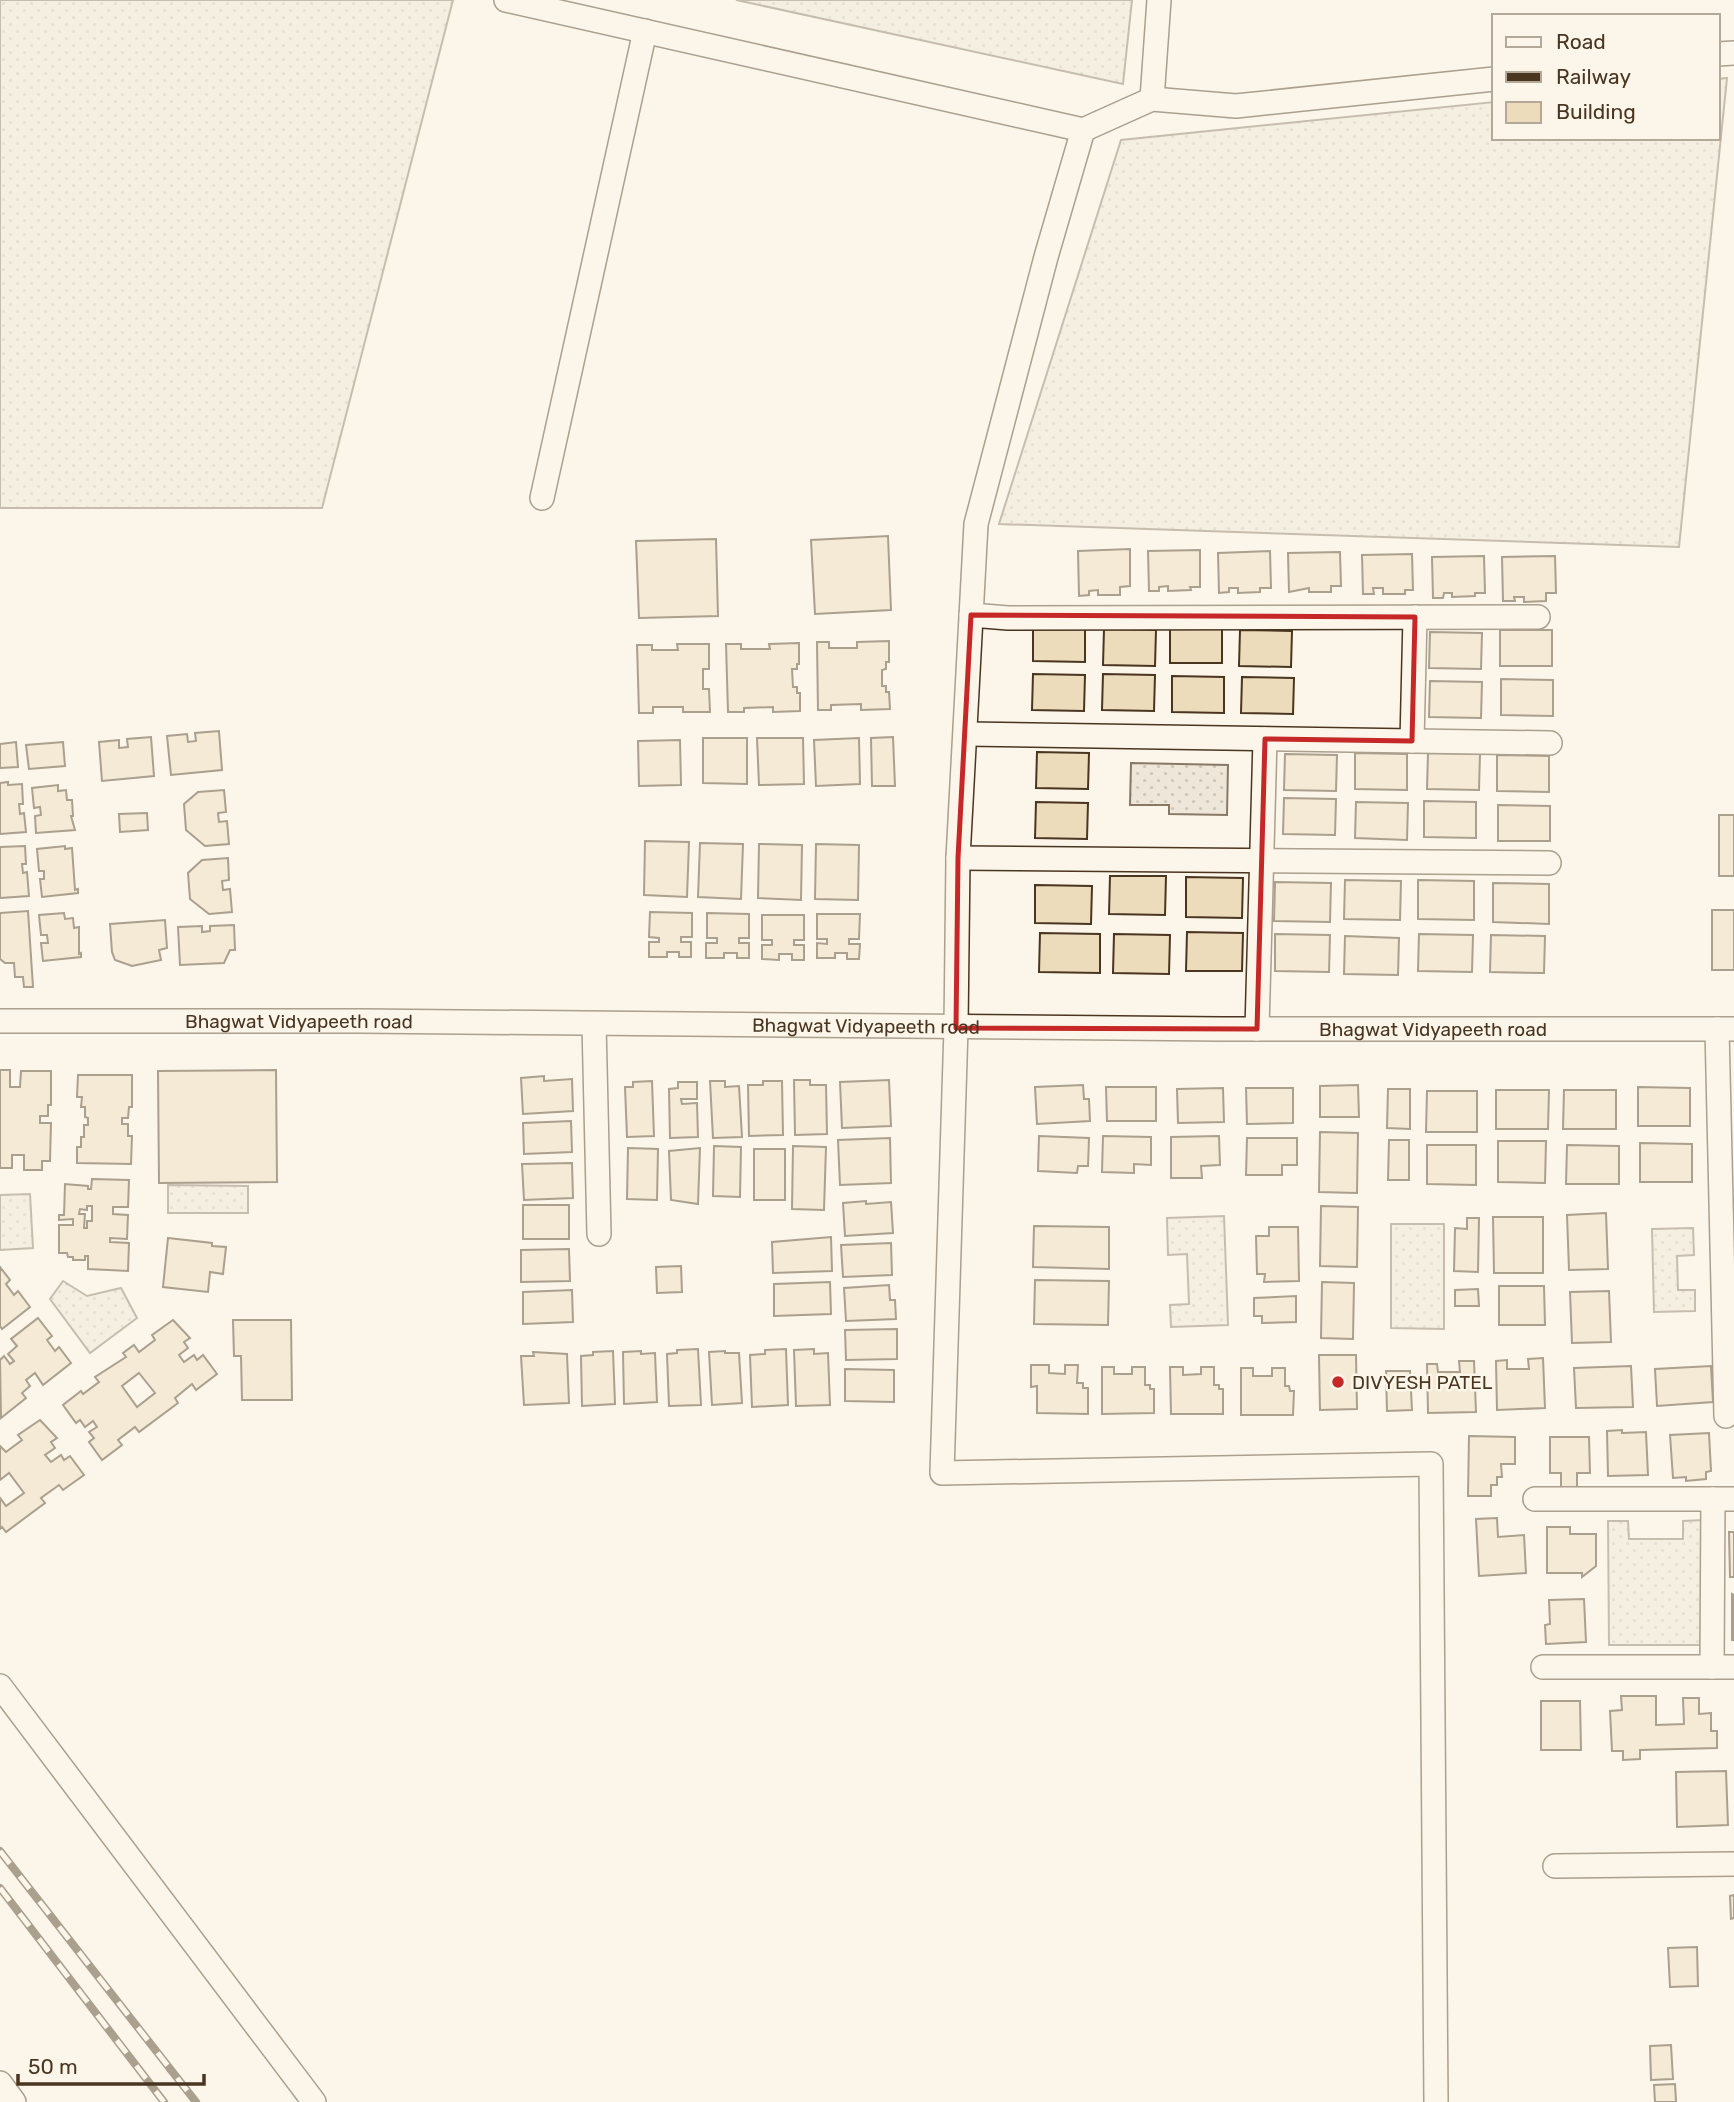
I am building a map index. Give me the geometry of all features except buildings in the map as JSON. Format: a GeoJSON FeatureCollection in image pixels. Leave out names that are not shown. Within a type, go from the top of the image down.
{"type":"FeatureCollection","features":[{"type":"Feature","properties":{"kind":"street"},"geometry":{"type":"LineString","coordinates":[[506,0],[1083,130],[1152,99],[1236,106],[1492,79]]}},
{"type":"Feature","properties":{"kind":"street"},"geometry":{"type":"LineString","coordinates":[[1152,99],[1159,0]]}},
{"type":"Feature","properties":{"kind":"street"},"geometry":{"type":"LineString","coordinates":[[542,498],[645,31]]}},
{"type":"Feature","properties":{"kind":"street"},"geometry":{"type":"LineString","coordinates":[[1083,130],[1046,257],[976,524],[958,858],[956,1028],[942,1472],[1431,1464],[1436,2102]]}},
{"type":"Feature","properties":{"kind":"street"},"geometry":{"type":"LineString","coordinates":[[971,615],[1008,618],[1538,617]]}},
{"type":"Feature","properties":{"kind":"street"},"geometry":{"type":"LineString","coordinates":[[1412,741],[1415,617]]}},
{"type":"Feature","properties":{"kind":"street"},"geometry":{"type":"LineString","coordinates":[[966,734],[1550,743]]}},
{"type":"Feature","properties":{"kind":"street"},"geometry":{"type":"LineString","coordinates":[[1257,1029],[1265,739]]}},
{"type":"Feature","properties":{"kind":"street"},"geometry":{"type":"LineString","coordinates":[[958,858],[1549,863]]}},
{"type":"Feature","properties":{"kind":"street","name":"Bhagwat Vidyapeeth road"},"geometry":{"type":"LineString","coordinates":[[0,1021],[361,1020],[956,1028],[1725,1029]]}},
{"type":"Feature","properties":{"kind":"street"},"geometry":{"type":"LineString","coordinates":[[594,1024],[599,1234]]}},
{"type":"Feature","properties":{"kind":"street"},"geometry":{"type":"LineString","coordinates":[[1725,1029],[1726,1416]]}},
{"type":"Feature","properties":{"kind":"street"},"geometry":{"type":"LineString","coordinates":[[1535,1499],[1723,1499],[1723,1667],[1543,1667]]}},
{"type":"Feature","properties":{"kind":"street"},"geometry":{"type":"LineString","coordinates":[[0,1686],[314,2102]]}},
{"type":"Feature","properties":{"kind":"street"},"geometry":{"type":"LineString","coordinates":[[1555,1866],[1734,1864]]}},
{"type":"Feature","properties":{"kind":"street"},"geometry":{"type":"LineString","coordinates":[[0,2083],[14,2102]]}},
{"type":"Feature","properties":{"kind":"highlighted area"},"geometry":{"type":"Polygon","coordinates":[[[971,615],[1415,617],[1412,741],[1265,739],[1257,1029],[956,1028],[958,858],[971,615]]]}},
{"type":"Feature","properties":{"kind":"shaded area"},"geometry":{"type":"Polygon","coordinates":[[[0,0],[453,0],[322,508],[0,508],[0,0]]]}},
{"type":"Feature","properties":{"kind":"shaded area"},"geometry":{"type":"Polygon","coordinates":[[[736,0],[1132,0],[1123,84],[736,0]]]}},
{"type":"Feature","properties":{"kind":"shaded area"},"geometry":{"type":"Polygon","coordinates":[[[1727,78],[1679,547],[999,524],[1121,140],[1492,102],[1492,140],[1720,140],[1720,79],[1727,78]]]}},
{"type":"Feature","properties":{"kind":"shaded area"},"geometry":{"type":"Polygon","coordinates":[[[1131,763],[1228,765],[1227,815],[1169,814],[1169,805],[1130,805],[1131,763]]]}},
{"type":"Feature","properties":{"kind":"shaded area"},"geometry":{"type":"Polygon","coordinates":[[[168,1185],[248,1186],[248,1213],[168,1213],[168,1185]]]}},
{"type":"Feature","properties":{"kind":"shaded area"},"geometry":{"type":"Polygon","coordinates":[[[30,1194],[33,1248],[0,1250],[0,1195],[30,1194]]]}},
{"type":"Feature","properties":{"kind":"shaded area"},"geometry":{"type":"Polygon","coordinates":[[[1224,1216],[1228,1325],[1171,1327],[1170,1305],[1189,1304],[1187,1254],[1168,1255],[1167,1218],[1224,1216]]]}},
{"type":"Feature","properties":{"kind":"shaded area"},"geometry":{"type":"Polygon","coordinates":[[[1391,1224],[1444,1224],[1444,1329],[1391,1328],[1391,1224]]]}},
{"type":"Feature","properties":{"kind":"shaded area"},"geometry":{"type":"Polygon","coordinates":[[[1693,1228],[1694,1255],[1677,1256],[1678,1290],[1695,1290],[1695,1311],[1654,1312],[1652,1229],[1693,1228]]]}},
{"type":"Feature","properties":{"kind":"shaded area"},"geometry":{"type":"Polygon","coordinates":[[[63,1281],[87,1296],[121,1288],[137,1318],[90,1353],[50,1299],[63,1281]]]}},
{"type":"Feature","properties":{"kind":"shaded area"},"geometry":{"type":"Polygon","coordinates":[[[1703,1520],[1704,1645],[1609,1645],[1608,1521],[1628,1521],[1629,1539],[1683,1539],[1683,1521],[1703,1520]]]}},
{"type":"Feature","properties":{"kind":"railway"},"geometry":{"type":"LineString","coordinates":[[0,1851],[196,2102]]}},
{"type":"Feature","properties":{"kind":"railway"},"geometry":{"type":"LineString","coordinates":[[0,1888],[164,2102]]}},
{"type":"Feature","properties":{"kind":"place","name":"DIVYESH PATEL"},"geometry":{"type":"Point","coordinates":[1338,1382]}}]}
